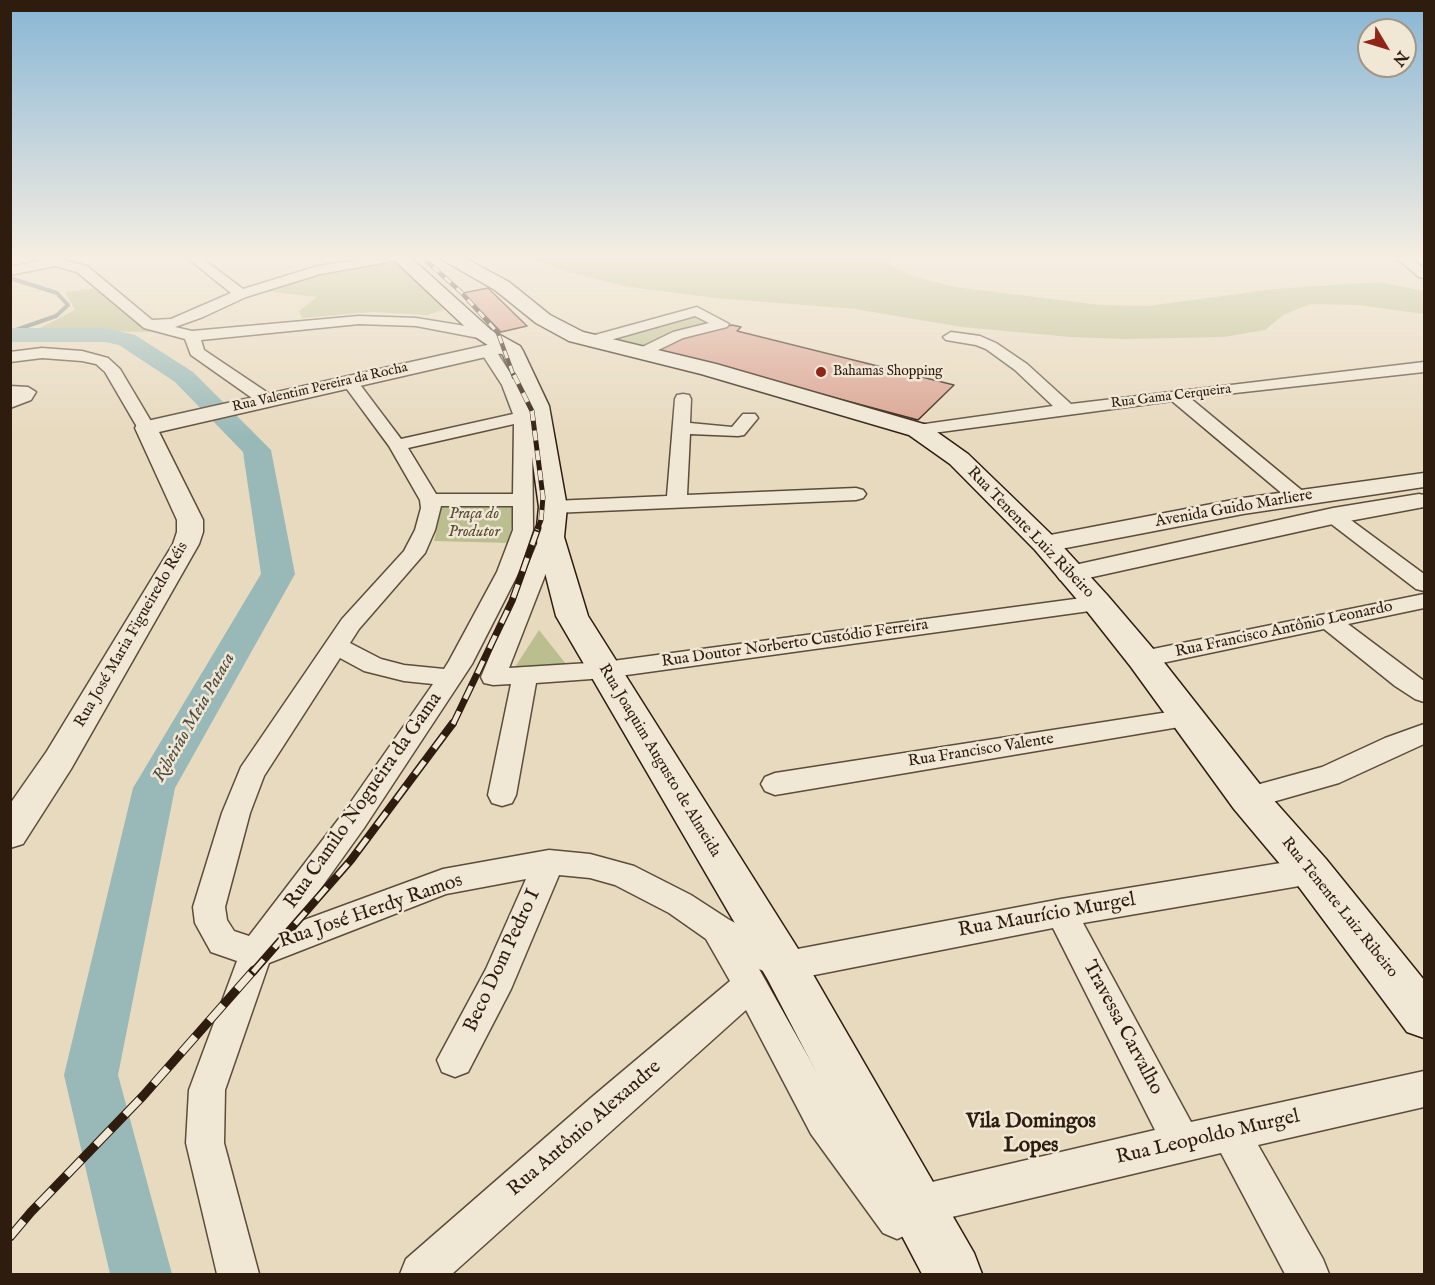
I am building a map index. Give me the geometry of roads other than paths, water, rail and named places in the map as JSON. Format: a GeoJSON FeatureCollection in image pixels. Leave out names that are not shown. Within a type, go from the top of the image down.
{"type":"FeatureCollection","features":[{"type":"Feature","properties":{"kind":"main road","name":"Rua Joaquim Augusto de Almeida"},"geometry":{"type":"LineString","coordinates":[[474,316],[526,339],[553,507],[550,537],[572,616],[605,670],[767,975],[901,1207],[949,1270]]}},
{"type":"Feature","properties":{"kind":"main road","name":"Rua Tenente Luiz Ribeiro"},"geometry":{"type":"LineString","coordinates":[[516,316],[526,339],[644,352],[918,430],[959,459],[1045,544],[1097,603],[1143,659],[1248,798],[1311,871],[1425,1016]]}},
{"type":"Feature","properties":{"kind":"street"},"geometry":{"type":"LineString","coordinates":[[139,316],[149,325],[185,335],[225,334],[340,321],[416,322],[526,339],[667,316]]}},
{"type":"Feature","properties":{"kind":"street"},"geometry":{"type":"LineString","coordinates":[[149,325],[172,323],[192,316]]}},
{"type":"Feature","properties":{"kind":"street"},"geometry":{"type":"LineString","coordinates":[[195,316],[178,327],[197,352],[268,401]]}},
{"type":"Feature","properties":{"kind":"street"},"geometry":{"type":"LineString","coordinates":[[416,322],[441,316]]}},
{"type":"Feature","properties":{"kind":"street"},"geometry":{"type":"LineString","coordinates":[[644,352],[678,335],[722,324],[707,316]]}},
{"type":"Feature","properties":{"kind":"street"},"geometry":{"type":"LineString","coordinates":[[197,352],[203,342],[225,334]]}},
{"type":"Feature","properties":{"kind":"street"},"geometry":{"type":"LineString","coordinates":[[951,337],[980,341],[991,346],[1021,368],[1068,411]]}},
{"type":"Feature","properties":{"kind":"street"},"geometry":{"type":"LineString","coordinates":[[397,445],[523,417],[510,385],[526,339]]}},
{"type":"Feature","properties":{"kind":"street","name":"Rua Valentim Pereira da Rocha"},"geometry":{"type":"LineString","coordinates":[[146,428],[526,339]]}},
{"type":"Feature","properties":{"kind":"street"},"geometry":{"type":"LineString","coordinates":[[10,357],[42,353],[82,356],[102,362],[112,369],[146,428]]}},
{"type":"Feature","properties":{"kind":"street","name":"Rua Gama Cerqueira"},"geometry":{"type":"LineString","coordinates":[[918,430],[1176,395],[1425,367]]}},
{"type":"Feature","properties":{"kind":"street"},"geometry":{"type":"LineString","coordinates":[[256,953],[223,942],[211,923],[209,908],[236,813],[251,774],[350,624],[414,553],[425,530],[430,508],[430,501],[397,445],[349,381]]}},
{"type":"Feature","properties":{"kind":"street"},"geometry":{"type":"LineString","coordinates":[[10,391],[28,392],[25,396],[10,403]]}},
{"type":"Feature","properties":{"kind":"street"},"geometry":{"type":"LineString","coordinates":[[1176,395],[1298,497]]}},
{"type":"Feature","properties":{"kind":"street"},"geometry":{"type":"LineString","coordinates":[[677,502],[683,399]]}},
{"type":"Feature","properties":{"kind":"street","name":"Rua Camilo Nogueira da Gama"},"geometry":{"type":"LineString","coordinates":[[238,1275],[205,1143],[207,1090],[256,953],[354,820],[460,664],[508,572],[523,530],[523,417]]}},
{"type":"Feature","properties":{"kind":"street"},"geometry":{"type":"LineString","coordinates":[[682,428],[733,432],[738,431],[749,418]]}},
{"type":"Feature","properties":{"kind":"street","name":"Rua José Maria Figueiredo Réis"},"geometry":{"type":"LineString","coordinates":[[10,834],[59,760],[186,544],[190,532],[190,520],[146,428]]}},
{"type":"Feature","properties":{"kind":"street","name":"Avenida Guido Marliere"},"geometry":{"type":"LineString","coordinates":[[1045,544],[1298,497],[1425,480]]}},
{"type":"Feature","properties":{"kind":"street"},"geometry":{"type":"LineString","coordinates":[[553,507],[856,494]]}},
{"type":"Feature","properties":{"kind":"street"},"geometry":{"type":"LineString","coordinates":[[430,501],[523,500]]}},
{"type":"Feature","properties":{"kind":"street","name":"Avenida Guido Marliere"},"geometry":{"type":"LineString","coordinates":[[1070,574],[1333,516],[1425,500]]}},
{"type":"Feature","properties":{"kind":"street"},"geometry":{"type":"LineString","coordinates":[[1333,516],[1425,584]]}},
{"type":"Feature","properties":{"kind":"street","name":"Rua Doutor Norberto Custódio Ferreira"},"geometry":{"type":"LineString","coordinates":[[550,537],[493,677],[605,670],[1097,603]]}},
{"type":"Feature","properties":{"kind":"street","name":"Rua Francisco Antônio Leonardo"},"geometry":{"type":"LineString","coordinates":[[1143,659],[1425,601]]}},
{"type":"Feature","properties":{"kind":"street"},"geometry":{"type":"LineString","coordinates":[[1328,620],[1404,680],[1425,693]]}},
{"type":"Feature","properties":{"kind":"street"},"geometry":{"type":"LineString","coordinates":[[336,646],[373,665],[404,673],[450,678]]}},
{"type":"Feature","properties":{"kind":"street"},"geometry":{"type":"LineString","coordinates":[[502,795],[525,675]]}},
{"type":"Feature","properties":{"kind":"street","name":"Rua Francisco Valente"},"geometry":{"type":"LineString","coordinates":[[775,784],[1188,718]]}},
{"type":"Feature","properties":{"kind":"street"},"geometry":{"type":"LineString","coordinates":[[1248,798],[1329,776],[1395,745],[1425,734]]}},
{"type":"Feature","properties":{"kind":"street","name":"Rua José Herdy Ramos"},"geometry":{"type":"LineString","coordinates":[[256,953],[443,882],[549,862],[590,866],[624,874],[680,904],[717,929],[767,975]]}},
{"type":"Feature","properties":{"kind":"street","name":"Beco Dom Pedro I"},"geometry":{"type":"LineString","coordinates":[[455,1060],[499,978],[549,862]]}},
{"type":"Feature","properties":{"kind":"street","name":"Rua Maurício Murgel"},"geometry":{"type":"LineString","coordinates":[[767,975],[1061,913],[1311,871]]}},
{"type":"Feature","properties":{"kind":"street","name":"Travessa Carvalho"},"geometry":{"type":"LineString","coordinates":[[1061,913],[1182,1144]]}},
{"type":"Feature","properties":{"kind":"street","name":"Rua Antônio Alexandre"},"geometry":{"type":"LineString","coordinates":[[421,1275],[605,1110],[767,975]]}},
{"type":"Feature","properties":{"kind":"street","name":"Rua Leopoldo Murgel"},"geometry":{"type":"LineString","coordinates":[[901,1207],[1425,1089]]}},
{"type":"Feature","properties":{"kind":"street"},"geometry":{"type":"LineString","coordinates":[[1230,1132],[1308,1275]]}},
{"type":"Feature","properties":{"kind":"waterway"},"geometry":{"type":"LineString","coordinates":[[10,332],[56,316]]}},
{"type":"Feature","properties":{"kind":"waterway","name":"Ribeirão Meia Pataca"},"geometry":{"type":"LineString","coordinates":[[10,335],[105,335],[127,340],[184,377],[257,450],[278,574],[154,788],[91,1075],[141,1274]]}},
{"type":"Feature","properties":{"kind":"railway"},"geometry":{"type":"LineString","coordinates":[[483,316],[498,333],[514,377]]}},
{"type":"Feature","properties":{"kind":"railway"},"geometry":{"type":"LineString","coordinates":[[514,375],[532,411],[543,497],[541,520],[537,530]]}},
{"type":"Feature","properties":{"kind":"railway"},"geometry":{"type":"LineString","coordinates":[[453,724],[512,601],[538,528]]}},
{"type":"Feature","properties":{"kind":"railway"},"geometry":{"type":"LineString","coordinates":[[253,972],[351,860],[453,723]]}},
{"type":"Feature","properties":{"kind":"railway"},"geometry":{"type":"LineString","coordinates":[[10,1237],[31,1212],[143,1096],[254,970]]}},
{"type":"Feature","properties":{"kind":"place","name":"Bahamas Shopping"},"geometry":{"type":"Point","coordinates":[821,372]}},
{"type":"Feature","properties":{"kind":"district","name":"Vila Domingos Lopes"},"geometry":{"type":"Point","coordinates":[1031,1135]}},
{"type":"Feature","properties":{"kind":"park label","name":"Praça do Produtor"},"geometry":{"type":"Point","coordinates":[474,524]}}]}
